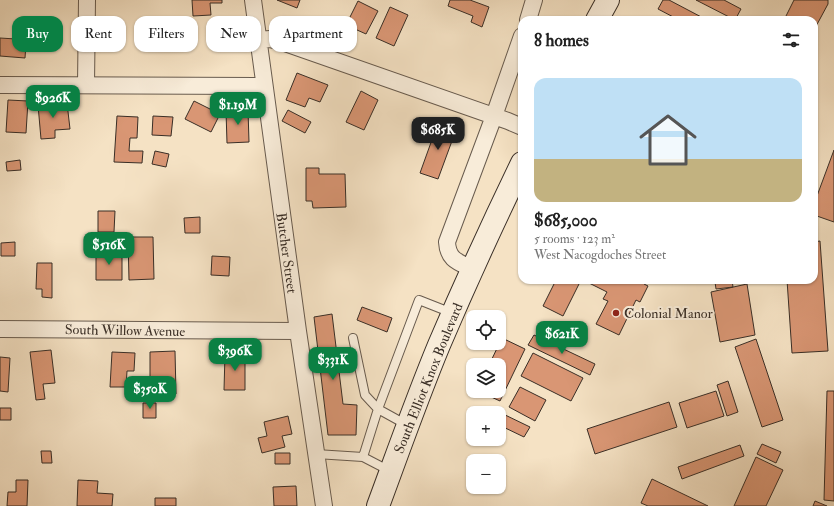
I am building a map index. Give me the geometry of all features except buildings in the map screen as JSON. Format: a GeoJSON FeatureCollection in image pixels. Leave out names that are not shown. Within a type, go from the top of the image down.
{"type":"FeatureCollection","features":[{"type":"Feature","properties":{"kind":"main road"},"geometry":{"type":"LineString","coordinates":[[599,16],[608,0]]}},
{"type":"Feature","properties":{"kind":"main road","name":"South Elliot Knox Boulevard"},"geometry":{"type":"LineString","coordinates":[[378,506],[428,371],[518,172]]}},
{"type":"Feature","properties":{"kind":"street"},"geometry":{"type":"LineString","coordinates":[[86,85],[87,0]]}},
{"type":"Feature","properties":{"kind":"street","name":"Butcher Street"},"geometry":{"type":"LineString","coordinates":[[253,0],[255,16]]}},
{"type":"Feature","properties":{"kind":"street"},"geometry":{"type":"LineString","coordinates":[[529,16],[534,0]]}},
{"type":"Feature","properties":{"kind":"street"},"geometry":{"type":"LineString","coordinates":[[261,40],[270,39],[282,42],[518,125]]}},
{"type":"Feature","properties":{"kind":"street"},"geometry":{"type":"LineString","coordinates":[[473,269],[456,261],[450,256],[447,242],[518,47]]}},
{"type":"Feature","properties":{"kind":"street","name":"Butcher Street"},"geometry":{"type":"LineString","coordinates":[[260,52],[298,331],[324,506]]}},
{"type":"Feature","properties":{"kind":"street"},"geometry":{"type":"LineString","coordinates":[[0,85],[264,86]]}},
{"type":"Feature","properties":{"kind":"street","name":"South Willow Avenue"},"geometry":{"type":"LineString","coordinates":[[0,329],[298,331]]}},
{"type":"Feature","properties":{"kind":"lane"},"geometry":{"type":"LineString","coordinates":[[363,457],[378,409],[419,300],[453,313]]}},
{"type":"Feature","properties":{"kind":"lane"},"geometry":{"type":"LineString","coordinates":[[353,338],[365,395],[378,409],[407,426]]}},
{"type":"Feature","properties":{"kind":"lane"},"geometry":{"type":"LineString","coordinates":[[316,454],[363,457],[390,471]]}},
{"type":"Feature","properties":{"kind":"place","name":"Colonial Manor"},"geometry":{"type":"Point","coordinates":[616,313]}}]}
